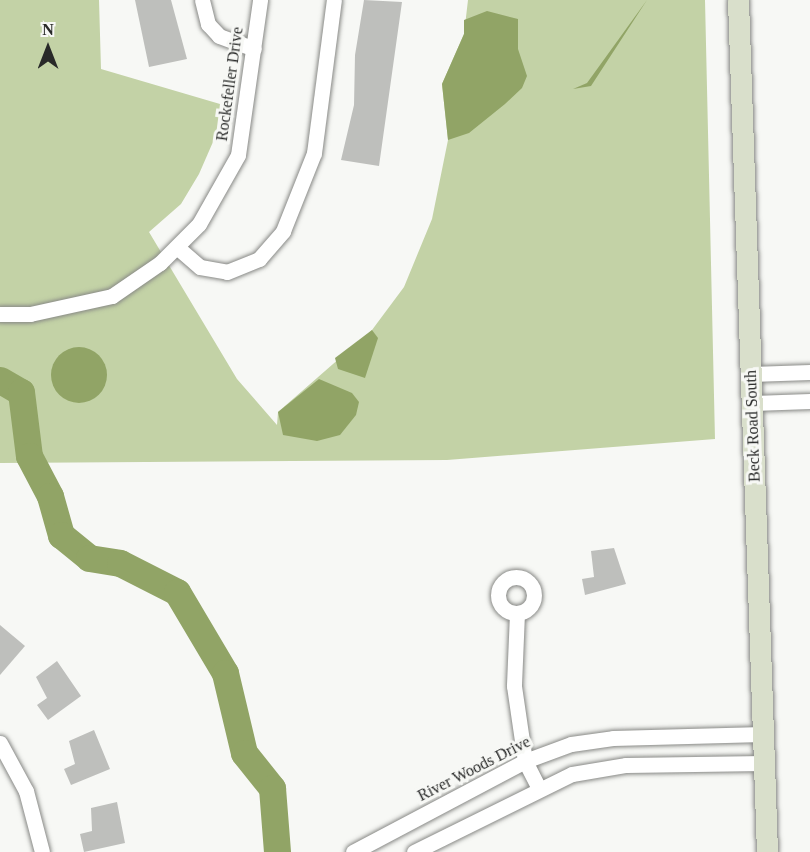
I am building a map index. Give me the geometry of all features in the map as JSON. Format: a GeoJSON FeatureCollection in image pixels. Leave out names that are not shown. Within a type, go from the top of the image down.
{"type":"FeatureCollection","features":[{"type":"Feature","properties":{"kind":"main road","name":"Beck Road South"},"geometry":{"type":"LineString","coordinates":[[738,0],[767,852]]}},
{"type":"Feature","properties":{"kind":"street"},"geometry":{"type":"LineString","coordinates":[[202,0],[208,24],[219,36],[254,49]]}},
{"type":"Feature","properties":{"kind":"street","name":"Rockefeller Drive"},"geometry":{"type":"LineString","coordinates":[[0,314],[30,314],[112,296],[178,248],[213,205],[238,155],[260,0]]}},
{"type":"Feature","properties":{"kind":"street"},"geometry":{"type":"LineString","coordinates":[[178,248],[200,267],[227,272],[244,268],[274,244],[314,153],[334,0]]}},
{"type":"Feature","properties":{"kind":"street"},"geometry":{"type":"LineString","coordinates":[[751,374],[810,372]]}},
{"type":"Feature","properties":{"kind":"street"},"geometry":{"type":"LineString","coordinates":[[753,403],[810,401]]}},
{"type":"Feature","properties":{"kind":"street"},"geometry":{"type":"LineString","coordinates":[[518,613],[514,686],[525,761],[538,787]]}},
{"type":"Feature","properties":{"kind":"street","name":"River Woods Drive"},"geometry":{"type":"LineString","coordinates":[[353,852],[525,761],[595,740],[763,734]]}},
{"type":"Feature","properties":{"kind":"street"},"geometry":{"type":"LineString","coordinates":[[0,743],[26,791],[42,852]]}},
{"type":"Feature","properties":{"kind":"street"},"geometry":{"type":"LineString","coordinates":[[414,852],[538,787],[610,767],[764,763]]}},
{"type":"Feature","properties":{"kind":"shaded area"},"geometry":{"type":"Polygon","coordinates":[[[0,0],[99,0],[101,69],[220,104],[216,135],[199,174],[181,204],[149,232],[237,379],[277,425],[278,412],[372,330],[404,287],[432,219],[448,140],[442,84],[464,34],[468,0],[705,0],[715,439],[447,460],[0,463],[0,0]]]}},
{"type":"Feature","properties":{"kind":"shaded area"},"geometry":{"type":"Polygon","coordinates":[[[647,0],[591,86],[573,89],[587,83],[647,0]]]}},
{"type":"Feature","properties":{"kind":"shaded area"},"geometry":{"type":"Polygon","coordinates":[[[487,11],[518,19],[518,49],[527,76],[522,88],[505,104],[469,133],[448,140],[442,84],[464,34],[464,20],[487,11]]]}},
{"type":"Feature","properties":{"kind":"shaded area"},"geometry":{"type":"Polygon","coordinates":[[[372,330],[378,338],[365,378],[338,369],[335,358],[372,330]]]}},
{"type":"Feature","properties":{"kind":"shaded area"},"geometry":{"type":"Polygon","coordinates":[[[79,347],[90,349],[99,355],[105,364],[107,375],[105,386],[99,395],[90,401],[79,403],[68,401],[59,395],[53,386],[51,375],[53,364],[59,355],[68,349],[79,347]]]}},
{"type":"Feature","properties":{"kind":"shaded area"},"geometry":{"type":"Polygon","coordinates":[[[319,379],[352,393],[359,402],[356,415],[340,435],[317,441],[283,435],[278,412],[319,379]]]}},
{"type":"Feature","properties":{"kind":"building"},"geometry":{"type":"Polygon","coordinates":[[[135,0],[171,0],[187,59],[149,67],[135,0]]]}},
{"type":"Feature","properties":{"kind":"building"},"geometry":{"type":"Polygon","coordinates":[[[364,0],[402,2],[379,166],[341,160],[354,105],[355,55],[364,0]]]}},
{"type":"Feature","properties":{"kind":"building"},"geometry":{"type":"Polygon","coordinates":[[[614,548],[626,584],[585,595],[582,579],[594,577],[591,551],[614,548]]]}},
{"type":"Feature","properties":{"kind":"building"},"geometry":{"type":"Polygon","coordinates":[[[0,625],[25,646],[0,675],[0,625]]]}},
{"type":"Feature","properties":{"kind":"building"},"geometry":{"type":"Polygon","coordinates":[[[57,661],[81,696],[48,720],[37,705],[47,698],[36,677],[57,661]]]}},
{"type":"Feature","properties":{"kind":"building"},"geometry":{"type":"Polygon","coordinates":[[[94,730],[110,769],[71,785],[64,769],[75,764],[69,741],[94,730]]]}},
{"type":"Feature","properties":{"kind":"building"},"geometry":{"type":"Polygon","coordinates":[[[117,802],[125,843],[84,852],[80,834],[92,831],[91,808],[117,802]]]}},
{"type":"Feature","properties":{"kind":"waterway"},"geometry":{"type":"LineString","coordinates":[[0,380],[21,392],[29,456],[50,496],[61,535],[89,558],[120,563],[177,592],[225,673],[244,753],[272,788],[277,852]]}}]}
